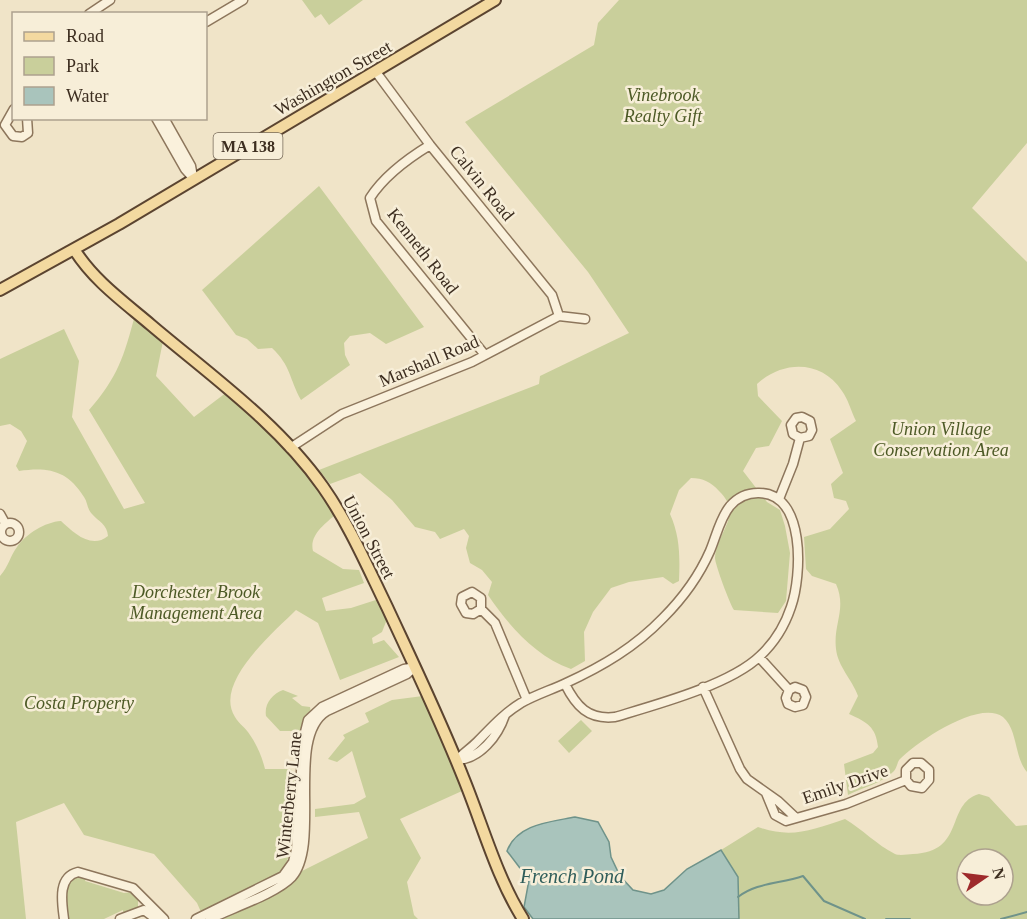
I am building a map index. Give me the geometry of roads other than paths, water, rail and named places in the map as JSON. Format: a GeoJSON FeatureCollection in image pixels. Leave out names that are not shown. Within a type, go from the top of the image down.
{"type":"FeatureCollection","features":[{"type":"Feature","properties":{"kind":"main road","name":"Washington Street"},"geometry":{"type":"LineString","coordinates":[[0,290],[74,249],[495,0]]}},
{"type":"Feature","properties":{"kind":"main road","name":"Union Street"},"geometry":{"type":"LineString","coordinates":[[74,249],[81,261],[108,289],[227,389],[290,448],[321,484],[343,518],[416,667],[457,760],[510,896],[522,919]]}},
{"type":"Feature","properties":{"kind":"street"},"geometry":{"type":"LineString","coordinates":[[93,12],[110,0]]}},
{"type":"Feature","properties":{"kind":"street"},"geometry":{"type":"LineString","coordinates":[[207,21],[243,0]]}},
{"type":"Feature","properties":{"kind":"street","name":"Calvin Road"},"geometry":{"type":"LineString","coordinates":[[376,72],[430,146],[552,295],[559,316]]}},
{"type":"Feature","properties":{"kind":"street"},"geometry":{"type":"LineString","coordinates":[[12,112],[5,124],[13,136],[22,137],[28,133],[27,120]]}},
{"type":"Feature","properties":{"kind":"street"},"geometry":{"type":"LineString","coordinates":[[157,120],[185,169],[194,178]]}},
{"type":"Feature","properties":{"kind":"street"},"geometry":{"type":"LineString","coordinates":[[165,120],[191,166],[194,178]]}},
{"type":"Feature","properties":{"kind":"street","name":"Kenneth Road"},"geometry":{"type":"LineString","coordinates":[[430,146],[400,166],[375,191],[370,198],[371,209],[376,221],[485,355]]}},
{"type":"Feature","properties":{"kind":"street"},"geometry":{"type":"LineString","coordinates":[[559,316],[585,319]]}},
{"type":"Feature","properties":{"kind":"street","name":"Marshall Road"},"geometry":{"type":"LineString","coordinates":[[290,448],[342,414],[485,355],[559,316]]}},
{"type":"Feature","properties":{"kind":"street"},"geometry":{"type":"LineString","coordinates":[[779,499],[801,438]]}},
{"type":"Feature","properties":{"kind":"street"},"geometry":{"type":"LineString","coordinates":[[457,760],[469,760],[483,749],[502,725],[505,715],[528,700],[565,684],[625,652],[670,611],[702,566],[732,504],[752,494],[768,494],[787,506],[794,522],[795,590],[785,622],[759,657],[734,674],[703,687],[630,713],[604,718],[596,717],[581,709],[565,684]]}},
{"type":"Feature","properties":{"kind":"street"},"geometry":{"type":"LineString","coordinates":[[0,514],[5,523]]}},
{"type":"Feature","properties":{"kind":"street"},"geometry":{"type":"LineString","coordinates":[[481,609],[495,623],[528,700]]}},
{"type":"Feature","properties":{"kind":"street"},"geometry":{"type":"LineString","coordinates":[[759,657],[789,690]]}},
{"type":"Feature","properties":{"kind":"street","name":"Winterberry Lane"},"geometry":{"type":"LineString","coordinates":[[210,919],[279,886],[292,876],[301,859],[306,724],[319,712],[407,674],[416,667]]}},
{"type":"Feature","properties":{"kind":"street","name":"Emily Drive"},"geometry":{"type":"LineString","coordinates":[[703,687],[740,770],[747,779],[796,818],[846,804],[906,780]]}},
{"type":"Feature","properties":{"kind":"street","name":"Winterberry Lane"},"geometry":{"type":"LineString","coordinates":[[196,919],[286,873],[296,854],[302,802]]}},
{"type":"Feature","properties":{"kind":"street"},"geometry":{"type":"LineString","coordinates":[[64,919],[64,884],[69,876],[77,872],[130,887],[164,919]]}},
{"type":"Feature","properties":{"kind":"street"},"geometry":{"type":"LineString","coordinates":[[142,910],[144,898]]}},
{"type":"Feature","properties":{"kind":"street"},"geometry":{"type":"LineString","coordinates":[[120,919],[142,910]]}},
{"type":"Feature","properties":{"kind":"street"},"geometry":{"type":"LineString","coordinates":[[142,910],[156,919]]}},
{"type":"Feature","properties":{"kind":"water","name":"French Pond"},"geometry":{"type":"Polygon","coordinates":[[[575,817],[598,822],[609,842],[611,857],[620,876],[633,890],[651,894],[664,890],[687,869],[721,850],[738,877],[739,919],[533,919],[524,907],[529,880],[507,851],[518,835],[526,830],[545,823],[575,817]]]}},
{"type":"Feature","properties":{"kind":"waterway"},"geometry":{"type":"LineString","coordinates":[[738,897],[761,886],[803,876],[824,901],[865,919]]}},
{"type":"Feature","properties":{"kind":"waterway"},"geometry":{"type":"LineString","coordinates":[[1001,919],[1027,912]]}},
{"type":"Feature","properties":{"kind":"waterway"},"geometry":{"type":"LineString","coordinates":[[886,919],[910,919]]}},
{"type":"Feature","properties":{"kind":"park label","name":"Vinebrook Realty Gift"},"geometry":{"type":"Point","coordinates":[663,106]}},
{"type":"Feature","properties":{"kind":"park label","name":"Union Village Conservation Area"},"geometry":{"type":"Point","coordinates":[941,439]}},
{"type":"Feature","properties":{"kind":"park label","name":"Dorchester Brook Management Area"},"geometry":{"type":"Point","coordinates":[196,602]}},
{"type":"Feature","properties":{"kind":"park label","name":"Costa Property"},"geometry":{"type":"Point","coordinates":[79,703]}}]}
